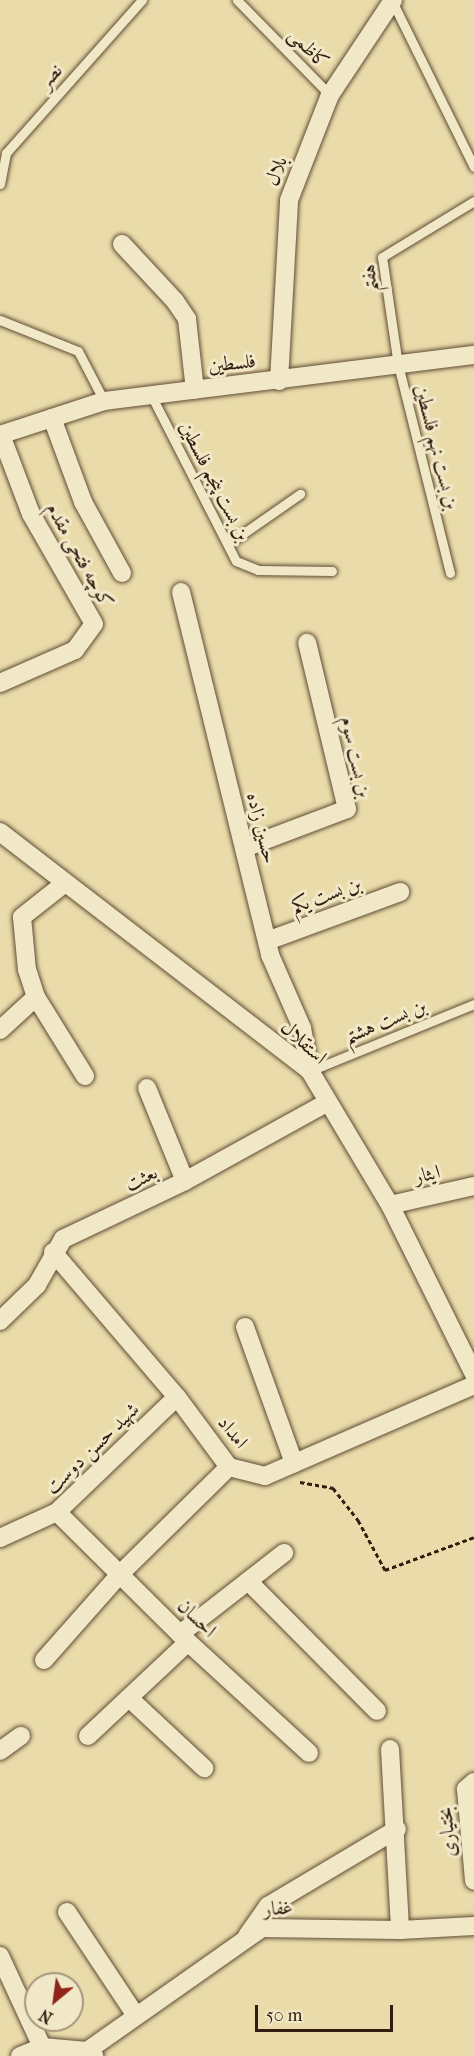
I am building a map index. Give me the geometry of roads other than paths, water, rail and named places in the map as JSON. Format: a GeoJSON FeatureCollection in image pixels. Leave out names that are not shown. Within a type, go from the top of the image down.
{"type":"FeatureCollection","features":[{"type":"Feature","properties":{"kind":"street","name":"بلال"},"geometry":{"type":"LineString","coordinates":[[279,381],[288,200],[330,95],[393,0]]}},
{"type":"Feature","properties":{"kind":"street"},"geometry":{"type":"LineString","coordinates":[[122,244],[176,301],[187,319],[195,390]]}},
{"type":"Feature","properties":{"kind":"street","name":"فلسطین"},"geometry":{"type":"LineString","coordinates":[[1,435],[104,402],[474,355]]}},
{"type":"Feature","properties":{"kind":"street"},"geometry":{"type":"LineString","coordinates":[[52,418],[83,502],[122,573]]}},
{"type":"Feature","properties":{"kind":"street","name":"کوچه فتحی مقدم"},"geometry":{"type":"LineString","coordinates":[[0,683],[75,650],[94,624],[31,514],[1,435]]}},
{"type":"Feature","properties":{"kind":"street","name":"حسین زاده"},"geometry":{"type":"LineString","coordinates":[[181,592],[267,941],[302,1028],[310,1071]]}},
{"type":"Feature","properties":{"kind":"street","name":"بن بست سوم"},"geometry":{"type":"LineString","coordinates":[[244,848],[347,809],[307,643]]}},
{"type":"Feature","properties":{"kind":"street","name":"استقلال"},"geometry":{"type":"LineString","coordinates":[[0,832],[310,1071],[390,1206],[474,1374]]}},
{"type":"Feature","properties":{"kind":"street"},"geometry":{"type":"LineString","coordinates":[[65,883],[22,917],[27,970],[36,997],[85,1076]]}},
{"type":"Feature","properties":{"kind":"street","name":"بن بست یکم"},"geometry":{"type":"LineString","coordinates":[[267,941],[400,892]]}},
{"type":"Feature","properties":{"kind":"street"},"geometry":{"type":"LineString","coordinates":[[0,1030],[36,997]]}},
{"type":"Feature","properties":{"kind":"street"},"geometry":{"type":"LineString","coordinates":[[147,1088],[185,1181]]}},
{"type":"Feature","properties":{"kind":"street","name":"بعثت"},"geometry":{"type":"LineString","coordinates":[[0,1321],[37,1285],[53,1252],[63,1239],[185,1181],[328,1102]]}},
{"type":"Feature","properties":{"kind":"street","name":"ایثار"},"geometry":{"type":"LineString","coordinates":[[390,1206],[474,1186]]}},
{"type":"Feature","properties":{"kind":"street","name":"امداد"},"geometry":{"type":"LineString","coordinates":[[53,1252],[177,1397],[229,1467],[265,1476],[474,1385]]}},
{"type":"Feature","properties":{"kind":"street"},"geometry":{"type":"LineString","coordinates":[[245,1327],[294,1463]]}},
{"type":"Feature","properties":{"kind":"street","name":"شهید حسن دوست"},"geometry":{"type":"LineString","coordinates":[[0,1538],[57,1512],[177,1397]]}},
{"type":"Feature","properties":{"kind":"street"},"geometry":{"type":"LineString","coordinates":[[45,1660],[120,1574],[229,1467]]}},
{"type":"Feature","properties":{"kind":"street","name":"احسان"},"geometry":{"type":"LineString","coordinates":[[57,1512],[184,1638],[309,1753]]}},
{"type":"Feature","properties":{"kind":"street"},"geometry":{"type":"LineString","coordinates":[[88,1736],[129,1698],[184,1638],[284,1552]]}},
{"type":"Feature","properties":{"kind":"street"},"geometry":{"type":"LineString","coordinates":[[248,1581],[377,1710]]}},
{"type":"Feature","properties":{"kind":"street"},"geometry":{"type":"LineString","coordinates":[[129,1698],[204,1768]]}},
{"type":"Feature","properties":{"kind":"street"},"geometry":{"type":"LineString","coordinates":[[0,1751],[21,1736]]}},
{"type":"Feature","properties":{"kind":"street"},"geometry":{"type":"LineString","coordinates":[[390,1749],[397,1829],[399,1930]]}},
{"type":"Feature","properties":{"kind":"street","name":"بختیاری"},"geometry":{"type":"LineString","coordinates":[[474,1782],[466,1789],[474,1881]]}},
{"type":"Feature","properties":{"kind":"street"},"geometry":{"type":"LineString","coordinates":[[244,1939],[268,1906],[397,1829]]}},
{"type":"Feature","properties":{"kind":"street"},"geometry":{"type":"LineString","coordinates":[[68,1912],[136,2016]]}},
{"type":"Feature","properties":{"kind":"street","name":"غفار"},"geometry":{"type":"LineString","coordinates":[[91,2054],[136,2016],[262,1928],[399,1930],[474,1926]]}},
{"type":"Feature","properties":{"kind":"street"},"geometry":{"type":"LineString","coordinates":[[0,1956],[42,2047]]}},
{"type":"Feature","properties":{"kind":"street"},"geometry":{"type":"LineString","coordinates":[[20,2056],[42,2047],[91,2054]]}},
{"type":"Feature","properties":{"kind":"lane","name":"نصر"},"geometry":{"type":"LineString","coordinates":[[0,184],[6,153],[142,0]]}},
{"type":"Feature","properties":{"kind":"lane","name":"کاظمی"},"geometry":{"type":"LineString","coordinates":[[237,0],[330,95]]}},
{"type":"Feature","properties":{"kind":"lane"},"geometry":{"type":"LineString","coordinates":[[393,0],[474,167]]}},
{"type":"Feature","properties":{"kind":"lane","name":"هفتم"},"geometry":{"type":"LineString","coordinates":[[398,365],[382,257],[474,201]]}},
{"type":"Feature","properties":{"kind":"lane"},"geometry":{"type":"LineString","coordinates":[[0,321],[78,351],[104,402]]}},
{"type":"Feature","properties":{"kind":"lane","name":"بن بست نهم فلسطین"},"geometry":{"type":"LineString","coordinates":[[398,365],[450,573]]}},
{"type":"Feature","properties":{"kind":"lane","name":"بن بست پنجم فلسطین"},"geometry":{"type":"LineString","coordinates":[[151,395],[236,561],[258,570],[332,571]]}},
{"type":"Feature","properties":{"kind":"lane"},"geometry":{"type":"LineString","coordinates":[[228,544],[300,494]]}},
{"type":"Feature","properties":{"kind":"lane","name":"بن بست هشتم"},"geometry":{"type":"LineString","coordinates":[[310,1071],[474,1004]]}}]}
